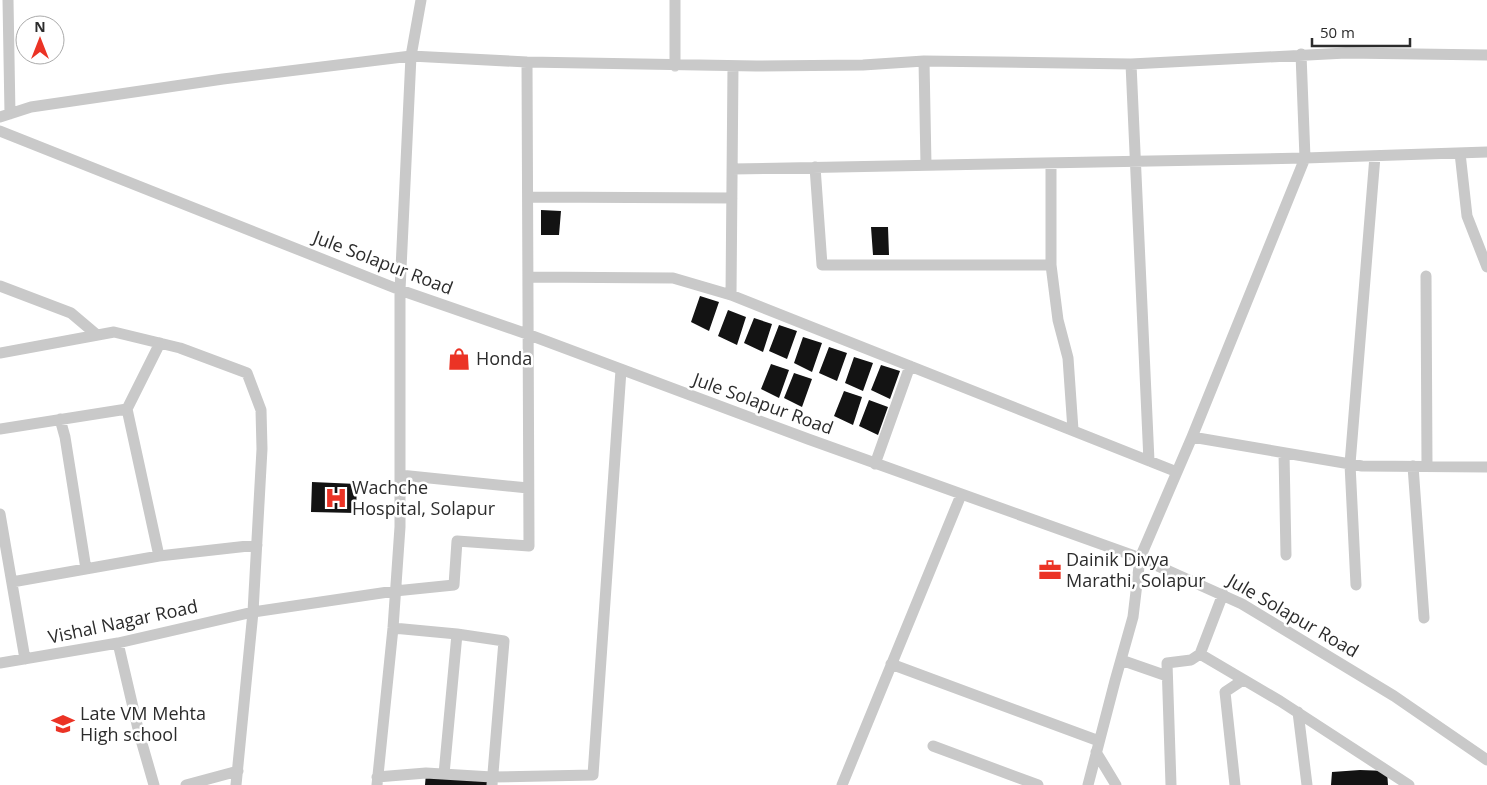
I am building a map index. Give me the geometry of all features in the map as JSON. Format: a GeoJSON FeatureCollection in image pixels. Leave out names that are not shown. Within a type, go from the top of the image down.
{"type":"FeatureCollection","features":[{"type":"Feature","properties":{"kind":"street"},"geometry":{"type":"LineString","coordinates":[[8,0],[5,116],[31,107],[223,79],[411,56],[528,62],[675,66],[863,66],[924,61],[1131,64],[1346,53],[1487,55]]}},
{"type":"Feature","properties":{"kind":"street"},"geometry":{"type":"LineString","coordinates":[[421,0],[411,56],[400,290],[400,527],[393,628],[377,781],[426,773],[492,781],[593,775],[621,370]]}},
{"type":"Feature","properties":{"kind":"street"},"geometry":{"type":"LineString","coordinates":[[675,0],[675,66]]}},
{"type":"Feature","properties":{"kind":"street"},"geometry":{"type":"LineString","coordinates":[[1088,785],[1133,617],[1140,558],[1192,437],[1306,158],[1301,54]]}},
{"type":"Feature","properties":{"kind":"street"},"geometry":{"type":"LineString","coordinates":[[924,61],[926,165]]}},
{"type":"Feature","properties":{"kind":"street"},"geometry":{"type":"LineString","coordinates":[[400,475],[528,488],[528,62]]}},
{"type":"Feature","properties":{"kind":"street"},"geometry":{"type":"LineString","coordinates":[[1131,64],[1149,460]]}},
{"type":"Feature","properties":{"kind":"street"},"geometry":{"type":"LineString","coordinates":[[731,296],[733,66]]}},
{"type":"Feature","properties":{"kind":"street","name":"Jule Solapur Road"},"geometry":{"type":"LineString","coordinates":[[0,131],[400,290],[528,334],[875,464],[1140,558],[1242,604],[1394,696],[1487,760]]}},
{"type":"Feature","properties":{"kind":"street"},"geometry":{"type":"LineString","coordinates":[[732,169],[1306,158],[1487,152]]}},
{"type":"Feature","properties":{"kind":"street"},"geometry":{"type":"LineString","coordinates":[[1460,153],[1467,216],[1487,267]]}},
{"type":"Feature","properties":{"kind":"street"},"geometry":{"type":"LineString","coordinates":[[1356,585],[1350,464],[1375,156]]}},
{"type":"Feature","properties":{"kind":"street"},"geometry":{"type":"LineString","coordinates":[[1051,163],[1051,265],[1058,320],[1068,358],[1073,430]]}},
{"type":"Feature","properties":{"kind":"street"},"geometry":{"type":"LineString","coordinates":[[815,167],[822,265],[1051,265]]}},
{"type":"Feature","properties":{"kind":"street"},"geometry":{"type":"LineString","coordinates":[[529,197],[732,198]]}},
{"type":"Feature","properties":{"kind":"street"},"geometry":{"type":"LineString","coordinates":[[1426,276],[1427,466]]}},
{"type":"Feature","properties":{"kind":"street"},"geometry":{"type":"LineString","coordinates":[[528,277],[673,278],[731,296],[1177,472]]}},
{"type":"Feature","properties":{"kind":"street"},"geometry":{"type":"LineString","coordinates":[[0,286],[70,313],[97,335]]}},
{"type":"Feature","properties":{"kind":"street"},"geometry":{"type":"LineString","coordinates":[[0,353],[114,332],[180,348],[247,373],[261,410],[262,449],[253,612],[236,785]]}},
{"type":"Feature","properties":{"kind":"street"},"geometry":{"type":"LineString","coordinates":[[159,556],[127,409],[160,344]]}},
{"type":"Feature","properties":{"kind":"street"},"geometry":{"type":"LineString","coordinates":[[875,464],[910,366]]}},
{"type":"Feature","properties":{"kind":"street"},"geometry":{"type":"LineString","coordinates":[[0,429],[127,409]]}},
{"type":"Feature","properties":{"kind":"street"},"geometry":{"type":"LineString","coordinates":[[60,419],[86,569]]}},
{"type":"Feature","properties":{"kind":"street"},"geometry":{"type":"LineString","coordinates":[[1192,437],[1362,466],[1487,467]]}},
{"type":"Feature","properties":{"kind":"street"},"geometry":{"type":"LineString","coordinates":[[1284,452],[1286,555]]}},
{"type":"Feature","properties":{"kind":"street"},"geometry":{"type":"LineString","coordinates":[[1412,466],[1424,618]]}},
{"type":"Feature","properties":{"kind":"street","name":"Vishal Nagar Road"},"geometry":{"type":"LineString","coordinates":[[0,663],[118,643],[253,612],[395,591],[454,585],[458,541],[529,546],[528,488]]}},
{"type":"Feature","properties":{"kind":"street"},"geometry":{"type":"LineString","coordinates":[[842,785],[961,495]]}},
{"type":"Feature","properties":{"kind":"street"},"geometry":{"type":"LineString","coordinates":[[0,514],[25,659]]}},
{"type":"Feature","properties":{"kind":"street"},"geometry":{"type":"LineString","coordinates":[[12,582],[159,556],[257,546]]}},
{"type":"Feature","properties":{"kind":"street"},"geometry":{"type":"LineString","coordinates":[[1171,785],[1167,662],[1190,660],[1200,654],[1223,594]]}},
{"type":"Feature","properties":{"kind":"street"},"geometry":{"type":"LineString","coordinates":[[393,628],[504,641],[492,781]]}},
{"type":"Feature","properties":{"kind":"street"},"geometry":{"type":"LineString","coordinates":[[444,774],[457,634]]}},
{"type":"Feature","properties":{"kind":"street"},"geometry":{"type":"LineString","coordinates":[[118,643],[139,733],[154,785]]}},
{"type":"Feature","properties":{"kind":"street"},"geometry":{"type":"LineString","coordinates":[[1200,654],[1298,712],[1409,785]]}},
{"type":"Feature","properties":{"kind":"street"},"geometry":{"type":"LineString","coordinates":[[1121,660],[1167,676]]}},
{"type":"Feature","properties":{"kind":"street"},"geometry":{"type":"LineString","coordinates":[[891,664],[1098,746],[1116,785]]}},
{"type":"Feature","properties":{"kind":"street"},"geometry":{"type":"LineString","coordinates":[[1236,785],[1225,692],[1244,680]]}},
{"type":"Feature","properties":{"kind":"street"},"geometry":{"type":"LineString","coordinates":[[1298,712],[1307,785]]}},
{"type":"Feature","properties":{"kind":"street"},"geometry":{"type":"LineString","coordinates":[[933,746],[1038,785]]}},
{"type":"Feature","properties":{"kind":"street"},"geometry":{"type":"LineString","coordinates":[[186,785],[238,771]]}},
{"type":"Feature","properties":{"kind":"building"},"geometry":{"type":"Polygon","coordinates":[[[541,210],[561,211],[559,235],[541,235],[541,210]]]}},
{"type":"Feature","properties":{"kind":"building"},"geometry":{"type":"Polygon","coordinates":[[[871,227],[888,227],[889,255],[873,255],[871,227]]]}},
{"type":"Feature","properties":{"kind":"building"},"geometry":{"type":"Polygon","coordinates":[[[700,296],[719,302],[709,331],[691,322],[700,296]]]}},
{"type":"Feature","properties":{"kind":"building"},"geometry":{"type":"Polygon","coordinates":[[[728,310],[746,317],[737,345],[718,336],[728,310]]]}},
{"type":"Feature","properties":{"kind":"building"},"geometry":{"type":"Polygon","coordinates":[[[754,318],[772,324],[763,352],[744,343],[754,318]]]}},
{"type":"Feature","properties":{"kind":"building"},"geometry":{"type":"Polygon","coordinates":[[[779,325],[797,331],[787,359],[769,351],[779,325]]]}},
{"type":"Feature","properties":{"kind":"building"},"geometry":{"type":"Polygon","coordinates":[[[803,337],[822,343],[812,372],[794,363],[803,337]]]}},
{"type":"Feature","properties":{"kind":"building"},"geometry":{"type":"Polygon","coordinates":[[[829,347],[847,353],[837,381],[819,373],[829,347]]]}},
{"type":"Feature","properties":{"kind":"building"},"geometry":{"type":"Polygon","coordinates":[[[854,357],[873,363],[863,391],[845,383],[854,357]]]}},
{"type":"Feature","properties":{"kind":"building"},"geometry":{"type":"Polygon","coordinates":[[[771,364],[789,370],[779,398],[761,389],[771,364]]]}},
{"type":"Feature","properties":{"kind":"building"},"geometry":{"type":"Polygon","coordinates":[[[881,365],[900,371],[890,399],[871,390],[881,365]]]}},
{"type":"Feature","properties":{"kind":"building"},"geometry":{"type":"Polygon","coordinates":[[[794,373],[812,379],[802,407],[784,398],[794,373]]]}},
{"type":"Feature","properties":{"kind":"building"},"geometry":{"type":"Polygon","coordinates":[[[844,391],[862,397],[853,425],[834,416],[844,391]]]}},
{"type":"Feature","properties":{"kind":"building"},"geometry":{"type":"Polygon","coordinates":[[[869,400],[888,407],[878,435],[859,426],[869,400]]]}},
{"type":"Feature","properties":{"kind":"building"},"geometry":{"type":"Polygon","coordinates":[[[312,482],[357,484],[356,513],[311,512],[312,482]]]}},
{"type":"Feature","properties":{"kind":"building"},"geometry":{"type":"Polygon","coordinates":[[[1387,771],[1388,785],[1331,785],[1332,772],[1387,771]]]}},
{"type":"Feature","properties":{"kind":"building"},"geometry":{"type":"Polygon","coordinates":[[[426,773],[492,777],[492,785],[425,785],[426,773]]]}},
{"type":"Feature","properties":{"kind":"place","name":"Honda"},"geometry":{"type":"Point","coordinates":[459,359]}},
{"type":"Feature","properties":{"kind":"place","name":"Wachche Hospital, Solapur"},"geometry":{"type":"Point","coordinates":[336,498]}},
{"type":"Feature","properties":{"kind":"place","name":"Dainik Divya Marathi, Solapur"},"geometry":{"type":"Point","coordinates":[1050,570]}},
{"type":"Feature","properties":{"kind":"place","name":"Late VM Mehta High school"},"geometry":{"type":"Point","coordinates":[63,724]}}]}
